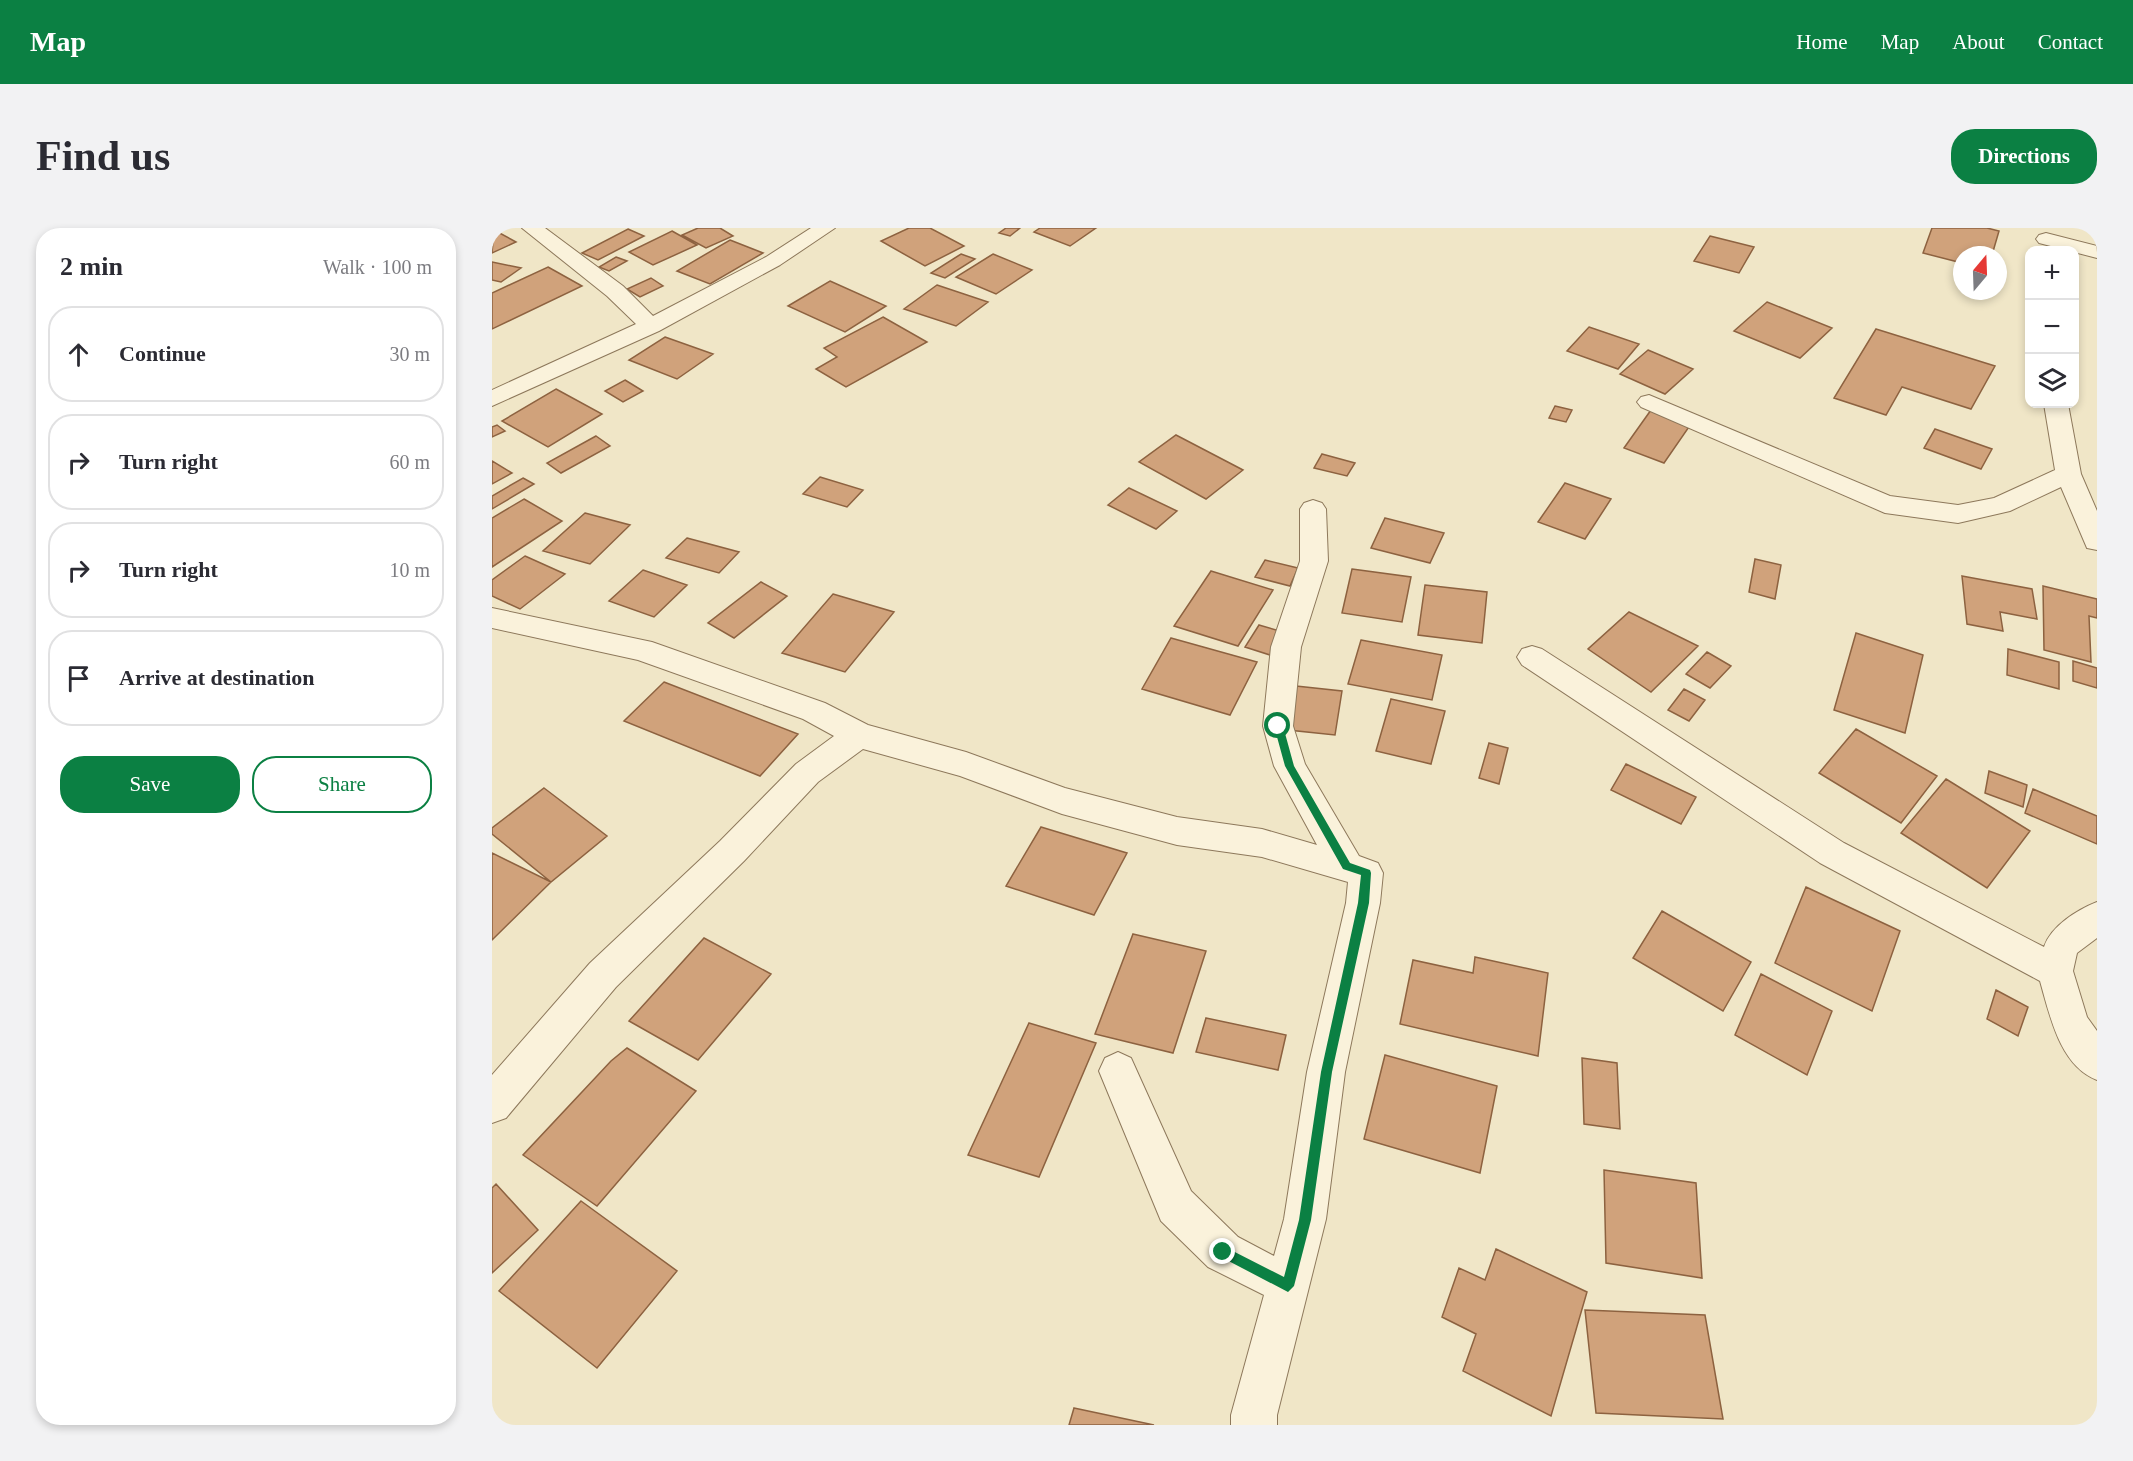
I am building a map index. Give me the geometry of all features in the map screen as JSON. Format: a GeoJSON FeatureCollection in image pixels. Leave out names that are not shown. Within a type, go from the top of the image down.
{"type":"FeatureCollection","features":[{"type":"Feature","properties":{"kind":"street"},"geometry":{"type":"LineString","coordinates":[[532,228],[615,291],[651,326]]}},
{"type":"Feature","properties":{"kind":"street"},"geometry":{"type":"LineString","coordinates":[[492,399],[651,326],[773,261],[825,228]]}},
{"type":"Feature","properties":{"kind":"street"},"geometry":{"type":"LineString","coordinates":[[2047,239],[2097,252]]}},
{"type":"Feature","properties":{"kind":"street"},"geometry":{"type":"LineString","coordinates":[[1649,402],[1885,504],[1958,514],[2001,505],[2068,474]]}},
{"type":"Feature","properties":{"kind":"street"},"geometry":{"type":"LineString","coordinates":[[2057,408],[2068,474],[2095,531]]}},
{"type":"Feature","properties":{"kind":"street"},"geometry":{"type":"LineString","coordinates":[[1313,509],[1314,561],[1286,647],[1278,726],[1290,766],[1347,866]]}},
{"type":"Feature","properties":{"kind":"street"},"geometry":{"type":"LineString","coordinates":[[492,618],[642,650],[814,711],[859,735],[966,765],[1062,801],[1177,831],[1262,843],[1366,873],[1364,903],[1326,1072],[1305,1220],[1254,1425]]}},
{"type":"Feature","properties":{"kind":"street"},"geometry":{"type":"LineString","coordinates":[[1532,657],[1832,853],[2055,971]]}},
{"type":"Feature","properties":{"kind":"street"},"geometry":{"type":"LineString","coordinates":[[492,1104],[603,975],[732,851],[807,772],[859,735]]}},
{"type":"Feature","properties":{"kind":"street"},"geometry":{"type":"LineString","coordinates":[[2097,918],[2062,944],[2055,971],[2071,1026],[2097,1062]]}},
{"type":"Feature","properties":{"kind":"street"},"geometry":{"type":"LineString","coordinates":[[1118,1071],[1176,1206],[1223,1252],[1288,1286]]}},
{"type":"Feature","properties":{"kind":"building"},"geometry":{"type":"Polygon","coordinates":[[[698,228],[720,228],[733,236],[706,248],[682,235],[698,228]]]}},
{"type":"Feature","properties":{"kind":"building"},"geometry":{"type":"Polygon","coordinates":[[[909,228],[930,228],[964,246],[925,266],[881,241],[909,228]]]}},
{"type":"Feature","properties":{"kind":"building"},"geometry":{"type":"Polygon","coordinates":[[[1006,228],[1020,228],[1010,236],[999,233],[1006,228]]]}},
{"type":"Feature","properties":{"kind":"building"},"geometry":{"type":"Polygon","coordinates":[[[1040,228],[1096,228],[1070,246],[1034,232],[1040,228]]]}},
{"type":"Feature","properties":{"kind":"building"},"geometry":{"type":"Polygon","coordinates":[[[1932,228],[1987,228],[1999,231],[1995,246],[1953,246],[1953,261],[1923,253],[1932,228]]]}},
{"type":"Feature","properties":{"kind":"building"},"geometry":{"type":"Polygon","coordinates":[[[628,229],[644,236],[598,260],[582,253],[628,229]]]}},
{"type":"Feature","properties":{"kind":"building"},"geometry":{"type":"Polygon","coordinates":[[[494,230],[516,242],[492,253],[494,230]]]}},
{"type":"Feature","properties":{"kind":"building"},"geometry":{"type":"Polygon","coordinates":[[[672,231],[697,245],[653,265],[629,252],[672,231]]]}},
{"type":"Feature","properties":{"kind":"building"},"geometry":{"type":"Polygon","coordinates":[[[1710,236],[1754,247],[1739,273],[1694,261],[1710,236]]]}},
{"type":"Feature","properties":{"kind":"building"},"geometry":{"type":"Polygon","coordinates":[[[730,240],[763,253],[710,284],[677,271],[730,240]]]}},
{"type":"Feature","properties":{"kind":"building"},"geometry":{"type":"Polygon","coordinates":[[[961,254],[975,259],[945,278],[931,273],[961,254]]]}},
{"type":"Feature","properties":{"kind":"building"},"geometry":{"type":"Polygon","coordinates":[[[993,254],[1032,270],[996,294],[956,277],[993,254]]]}},
{"type":"Feature","properties":{"kind":"building"},"geometry":{"type":"Polygon","coordinates":[[[616,257],[627,261],[609,271],[599,267],[616,257]]]}},
{"type":"Feature","properties":{"kind":"building"},"geometry":{"type":"Polygon","coordinates":[[[492,262],[521,268],[501,282],[492,280],[492,262]]]}},
{"type":"Feature","properties":{"kind":"building"},"geometry":{"type":"Polygon","coordinates":[[[548,267],[582,286],[492,329],[492,293],[548,267]]]}},
{"type":"Feature","properties":{"kind":"building"},"geometry":{"type":"Polygon","coordinates":[[[651,278],[663,286],[640,297],[627,289],[651,278]]]}},
{"type":"Feature","properties":{"kind":"building"},"geometry":{"type":"Polygon","coordinates":[[[830,281],[886,306],[845,332],[788,306],[830,281]]]}},
{"type":"Feature","properties":{"kind":"building"},"geometry":{"type":"Polygon","coordinates":[[[937,285],[988,302],[956,326],[904,309],[937,285]]]}},
{"type":"Feature","properties":{"kind":"building"},"geometry":{"type":"Polygon","coordinates":[[[1767,302],[1832,328],[1800,358],[1734,331],[1767,302]]]}},
{"type":"Feature","properties":{"kind":"building"},"geometry":{"type":"Polygon","coordinates":[[[883,317],[927,342],[846,387],[816,369],[837,357],[824,348],[883,317]]]}},
{"type":"Feature","properties":{"kind":"building"},"geometry":{"type":"Polygon","coordinates":[[[1589,327],[1639,344],[1618,369],[1567,351],[1589,327]]]}},
{"type":"Feature","properties":{"kind":"building"},"geometry":{"type":"Polygon","coordinates":[[[1876,329],[1995,366],[1971,409],[1902,387],[1886,415],[1834,398],[1876,329]]]}},
{"type":"Feature","properties":{"kind":"building"},"geometry":{"type":"Polygon","coordinates":[[[665,337],[713,354],[677,379],[629,360],[665,337]]]}},
{"type":"Feature","properties":{"kind":"building"},"geometry":{"type":"Polygon","coordinates":[[[1648,350],[1693,369],[1665,394],[1620,374],[1648,350]]]}},
{"type":"Feature","properties":{"kind":"building"},"geometry":{"type":"Polygon","coordinates":[[[625,380],[643,391],[623,402],[605,391],[625,380]]]}},
{"type":"Feature","properties":{"kind":"building"},"geometry":{"type":"Polygon","coordinates":[[[556,389],[602,414],[548,447],[502,421],[556,389]]]}},
{"type":"Feature","properties":{"kind":"building"},"geometry":{"type":"Polygon","coordinates":[[[1555,406],[1572,410],[1566,422],[1549,418],[1555,406]]]}},
{"type":"Feature","properties":{"kind":"building"},"geometry":{"type":"Polygon","coordinates":[[[1651,410],[1691,424],[1664,463],[1624,448],[1651,410]]]}},
{"type":"Feature","properties":{"kind":"building"},"geometry":{"type":"Polygon","coordinates":[[[497,425],[505,431],[492,437],[492,427],[497,425]]]}},
{"type":"Feature","properties":{"kind":"building"},"geometry":{"type":"Polygon","coordinates":[[[1935,429],[1992,449],[1981,469],[1924,448],[1935,429]]]}},
{"type":"Feature","properties":{"kind":"building"},"geometry":{"type":"Polygon","coordinates":[[[1176,435],[1243,470],[1206,499],[1139,462],[1176,435]]]}},
{"type":"Feature","properties":{"kind":"building"},"geometry":{"type":"Polygon","coordinates":[[[596,436],[610,446],[561,473],[547,463],[596,436]]]}},
{"type":"Feature","properties":{"kind":"building"},"geometry":{"type":"Polygon","coordinates":[[[1322,454],[1355,463],[1347,476],[1314,468],[1322,454]]]}},
{"type":"Feature","properties":{"kind":"building"},"geometry":{"type":"Polygon","coordinates":[[[492,461],[512,473],[492,484],[492,461]]]}},
{"type":"Feature","properties":{"kind":"building"},"geometry":{"type":"Polygon","coordinates":[[[820,477],[863,490],[847,507],[803,494],[820,477]]]}},
{"type":"Feature","properties":{"kind":"building"},"geometry":{"type":"Polygon","coordinates":[[[523,478],[534,484],[492,509],[492,496],[523,478]]]}},
{"type":"Feature","properties":{"kind":"building"},"geometry":{"type":"Polygon","coordinates":[[[1565,483],[1611,499],[1585,539],[1538,522],[1565,483]]]}},
{"type":"Feature","properties":{"kind":"building"},"geometry":{"type":"Polygon","coordinates":[[[1129,488],[1177,511],[1156,529],[1108,505],[1129,488]]]}},
{"type":"Feature","properties":{"kind":"building"},"geometry":{"type":"Polygon","coordinates":[[[524,499],[562,521],[492,567],[492,518],[524,499]]]}},
{"type":"Feature","properties":{"kind":"building"},"geometry":{"type":"Polygon","coordinates":[[[585,513],[630,525],[590,564],[543,551],[585,513]]]}},
{"type":"Feature","properties":{"kind":"building"},"geometry":{"type":"Polygon","coordinates":[[[1385,518],[1444,533],[1430,563],[1371,548],[1385,518]]]}},
{"type":"Feature","properties":{"kind":"building"},"geometry":{"type":"Polygon","coordinates":[[[687,538],[739,552],[719,573],[666,558],[687,538]]]}},
{"type":"Feature","properties":{"kind":"building"},"geometry":{"type":"Polygon","coordinates":[[[525,556],[565,574],[520,609],[492,596],[492,580],[525,556]]]}},
{"type":"Feature","properties":{"kind":"building"},"geometry":{"type":"Polygon","coordinates":[[[1755,559],[1781,565],[1775,599],[1749,592],[1755,559]]]}},
{"type":"Feature","properties":{"kind":"building"},"geometry":{"type":"Polygon","coordinates":[[[1265,560],[1298,568],[1290,586],[1255,577],[1265,560]]]}},
{"type":"Feature","properties":{"kind":"building"},"geometry":{"type":"Polygon","coordinates":[[[1352,569],[1411,577],[1402,622],[1342,613],[1352,569]]]}},
{"type":"Feature","properties":{"kind":"building"},"geometry":{"type":"Polygon","coordinates":[[[643,570],[687,585],[654,617],[609,601],[643,570]]]}},
{"type":"Feature","properties":{"kind":"building"},"geometry":{"type":"Polygon","coordinates":[[[1211,571],[1273,590],[1238,646],[1174,626],[1211,571]]]}},
{"type":"Feature","properties":{"kind":"building"},"geometry":{"type":"Polygon","coordinates":[[[1962,576],[2032,589],[2037,619],[2000,612],[2003,631],[1967,624],[1962,576]]]}},
{"type":"Feature","properties":{"kind":"building"},"geometry":{"type":"Polygon","coordinates":[[[761,582],[787,596],[734,638],[708,623],[761,582]]]}},
{"type":"Feature","properties":{"kind":"building"},"geometry":{"type":"Polygon","coordinates":[[[1425,585],[1487,592],[1482,643],[1418,635],[1425,585]]]}},
{"type":"Feature","properties":{"kind":"building"},"geometry":{"type":"Polygon","coordinates":[[[2043,586],[2097,599],[2097,618],[2089,616],[2091,662],[2044,650],[2043,586]]]}},
{"type":"Feature","properties":{"kind":"building"},"geometry":{"type":"Polygon","coordinates":[[[833,594],[894,612],[845,672],[782,653],[833,594]]]}},
{"type":"Feature","properties":{"kind":"building"},"geometry":{"type":"Polygon","coordinates":[[[1629,612],[1698,646],[1651,692],[1588,649],[1629,612]]]}},
{"type":"Feature","properties":{"kind":"building"},"geometry":{"type":"Polygon","coordinates":[[[1259,625],[1283,632],[1270,655],[1245,647],[1259,625]]]}},
{"type":"Feature","properties":{"kind":"building"},"geometry":{"type":"Polygon","coordinates":[[[1856,633],[1923,655],[1905,733],[1834,710],[1856,633]]]}},
{"type":"Feature","properties":{"kind":"building"},"geometry":{"type":"Polygon","coordinates":[[[1171,638],[1257,662],[1230,715],[1142,689],[1171,638]]]}},
{"type":"Feature","properties":{"kind":"building"},"geometry":{"type":"Polygon","coordinates":[[[1361,640],[1442,655],[1432,700],[1348,684],[1361,640]]]}},
{"type":"Feature","properties":{"kind":"building"},"geometry":{"type":"Polygon","coordinates":[[[2008,649],[2059,662],[2059,689],[2007,675],[2008,649]]]}},
{"type":"Feature","properties":{"kind":"building"},"geometry":{"type":"Polygon","coordinates":[[[1707,652],[1731,666],[1710,688],[1686,674],[1707,652]]]}},
{"type":"Feature","properties":{"kind":"building"},"geometry":{"type":"Polygon","coordinates":[[[2073,661],[2097,668],[2097,688],[2073,681],[2073,661]]]}},
{"type":"Feature","properties":{"kind":"building"},"geometry":{"type":"Polygon","coordinates":[[[664,682],[798,734],[760,776],[624,721],[664,682]]]}},
{"type":"Feature","properties":{"kind":"building"},"geometry":{"type":"Polygon","coordinates":[[[1296,686],[1342,691],[1335,735],[1288,730],[1296,686]]]}},
{"type":"Feature","properties":{"kind":"building"},"geometry":{"type":"Polygon","coordinates":[[[1684,689],[1705,700],[1689,721],[1668,710],[1684,689]]]}},
{"type":"Feature","properties":{"kind":"building"},"geometry":{"type":"Polygon","coordinates":[[[1391,699],[1445,711],[1431,764],[1376,751],[1391,699]]]}},
{"type":"Feature","properties":{"kind":"building"},"geometry":{"type":"Polygon","coordinates":[[[1856,729],[1937,776],[1901,823],[1819,773],[1856,729]]]}},
{"type":"Feature","properties":{"kind":"building"},"geometry":{"type":"Polygon","coordinates":[[[1489,743],[1508,748],[1499,784],[1479,778],[1489,743]]]}},
{"type":"Feature","properties":{"kind":"building"},"geometry":{"type":"Polygon","coordinates":[[[1626,764],[1696,797],[1681,824],[1611,790],[1626,764]]]}},
{"type":"Feature","properties":{"kind":"building"},"geometry":{"type":"Polygon","coordinates":[[[1989,771],[2027,785],[2023,807],[1985,793],[1989,771]]]}},
{"type":"Feature","properties":{"kind":"building"},"geometry":{"type":"Polygon","coordinates":[[[1946,779],[2030,831],[1987,888],[1901,833],[1946,779]]]}},
{"type":"Feature","properties":{"kind":"building"},"geometry":{"type":"Polygon","coordinates":[[[544,788],[607,836],[551,882],[492,834],[492,828],[544,788]]]}},
{"type":"Feature","properties":{"kind":"building"},"geometry":{"type":"Polygon","coordinates":[[[2033,789],[2097,816],[2097,844],[2025,813],[2033,789]]]}},
{"type":"Feature","properties":{"kind":"building"},"geometry":{"type":"Polygon","coordinates":[[[1041,827],[1127,853],[1094,915],[1006,886],[1041,827]]]}},
{"type":"Feature","properties":{"kind":"building"},"geometry":{"type":"Polygon","coordinates":[[[492,853],[551,882],[492,940],[492,853]]]}},
{"type":"Feature","properties":{"kind":"building"},"geometry":{"type":"Polygon","coordinates":[[[1806,887],[1900,931],[1872,1011],[1775,963],[1806,887]]]}},
{"type":"Feature","properties":{"kind":"building"},"geometry":{"type":"Polygon","coordinates":[[[1662,911],[1751,962],[1723,1011],[1633,958],[1662,911]]]}},
{"type":"Feature","properties":{"kind":"building"},"geometry":{"type":"Polygon","coordinates":[[[1133,934],[1206,951],[1173,1053],[1095,1034],[1133,934]]]}},
{"type":"Feature","properties":{"kind":"building"},"geometry":{"type":"Polygon","coordinates":[[[704,938],[771,974],[698,1060],[629,1021],[704,938]]]}},
{"type":"Feature","properties":{"kind":"building"},"geometry":{"type":"Polygon","coordinates":[[[1475,957],[1548,973],[1538,1056],[1400,1024],[1413,960],[1473,973],[1475,957]]]}},
{"type":"Feature","properties":{"kind":"building"},"geometry":{"type":"Polygon","coordinates":[[[1761,974],[1832,1011],[1807,1075],[1735,1035],[1761,974]]]}},
{"type":"Feature","properties":{"kind":"building"},"geometry":{"type":"Polygon","coordinates":[[[1996,990],[2028,1007],[2018,1036],[1987,1019],[1996,990]]]}},
{"type":"Feature","properties":{"kind":"building"},"geometry":{"type":"Polygon","coordinates":[[[1206,1018],[1286,1035],[1278,1070],[1196,1052],[1206,1018]]]}},
{"type":"Feature","properties":{"kind":"building"},"geometry":{"type":"Polygon","coordinates":[[[1029,1023],[1096,1043],[1039,1177],[968,1155],[1029,1023]]]}},
{"type":"Feature","properties":{"kind":"building"},"geometry":{"type":"Polygon","coordinates":[[[627,1048],[696,1091],[597,1206],[523,1155],[611,1061],[627,1048]]]}},
{"type":"Feature","properties":{"kind":"building"},"geometry":{"type":"Polygon","coordinates":[[[1385,1055],[1497,1086],[1480,1173],[1364,1139],[1385,1055]]]}},
{"type":"Feature","properties":{"kind":"building"},"geometry":{"type":"Polygon","coordinates":[[[1582,1058],[1617,1063],[1620,1129],[1584,1124],[1582,1058]]]}},
{"type":"Feature","properties":{"kind":"building"},"geometry":{"type":"Polygon","coordinates":[[[1604,1170],[1696,1183],[1702,1278],[1606,1263],[1604,1170]]]}},
{"type":"Feature","properties":{"kind":"building"},"geometry":{"type":"Polygon","coordinates":[[[496,1184],[538,1230],[492,1273],[492,1188],[496,1184]]]}},
{"type":"Feature","properties":{"kind":"building"},"geometry":{"type":"Polygon","coordinates":[[[581,1201],[677,1271],[597,1368],[499,1291],[581,1201]]]}},
{"type":"Feature","properties":{"kind":"building"},"geometry":{"type":"Polygon","coordinates":[[[1496,1249],[1587,1292],[1551,1416],[1463,1371],[1476,1334],[1442,1317],[1459,1268],[1485,1280],[1496,1249]]]}},
{"type":"Feature","properties":{"kind":"building"},"geometry":{"type":"Polygon","coordinates":[[[1585,1310],[1705,1315],[1723,1419],[1596,1413],[1585,1310]]]}},
{"type":"Feature","properties":{"kind":"building"},"geometry":{"type":"Polygon","coordinates":[[[1074,1408],[1154,1425],[1069,1425],[1074,1408]]]}},
{"type":"Feature","properties":{"kind":"route"},"geometry":{"type":"LineString","coordinates":[[1223,1252],[1288,1286],[1305,1220],[1326,1072],[1364,903],[1366,873],[1347,866],[1290,766],[1278,726]]}}]}
